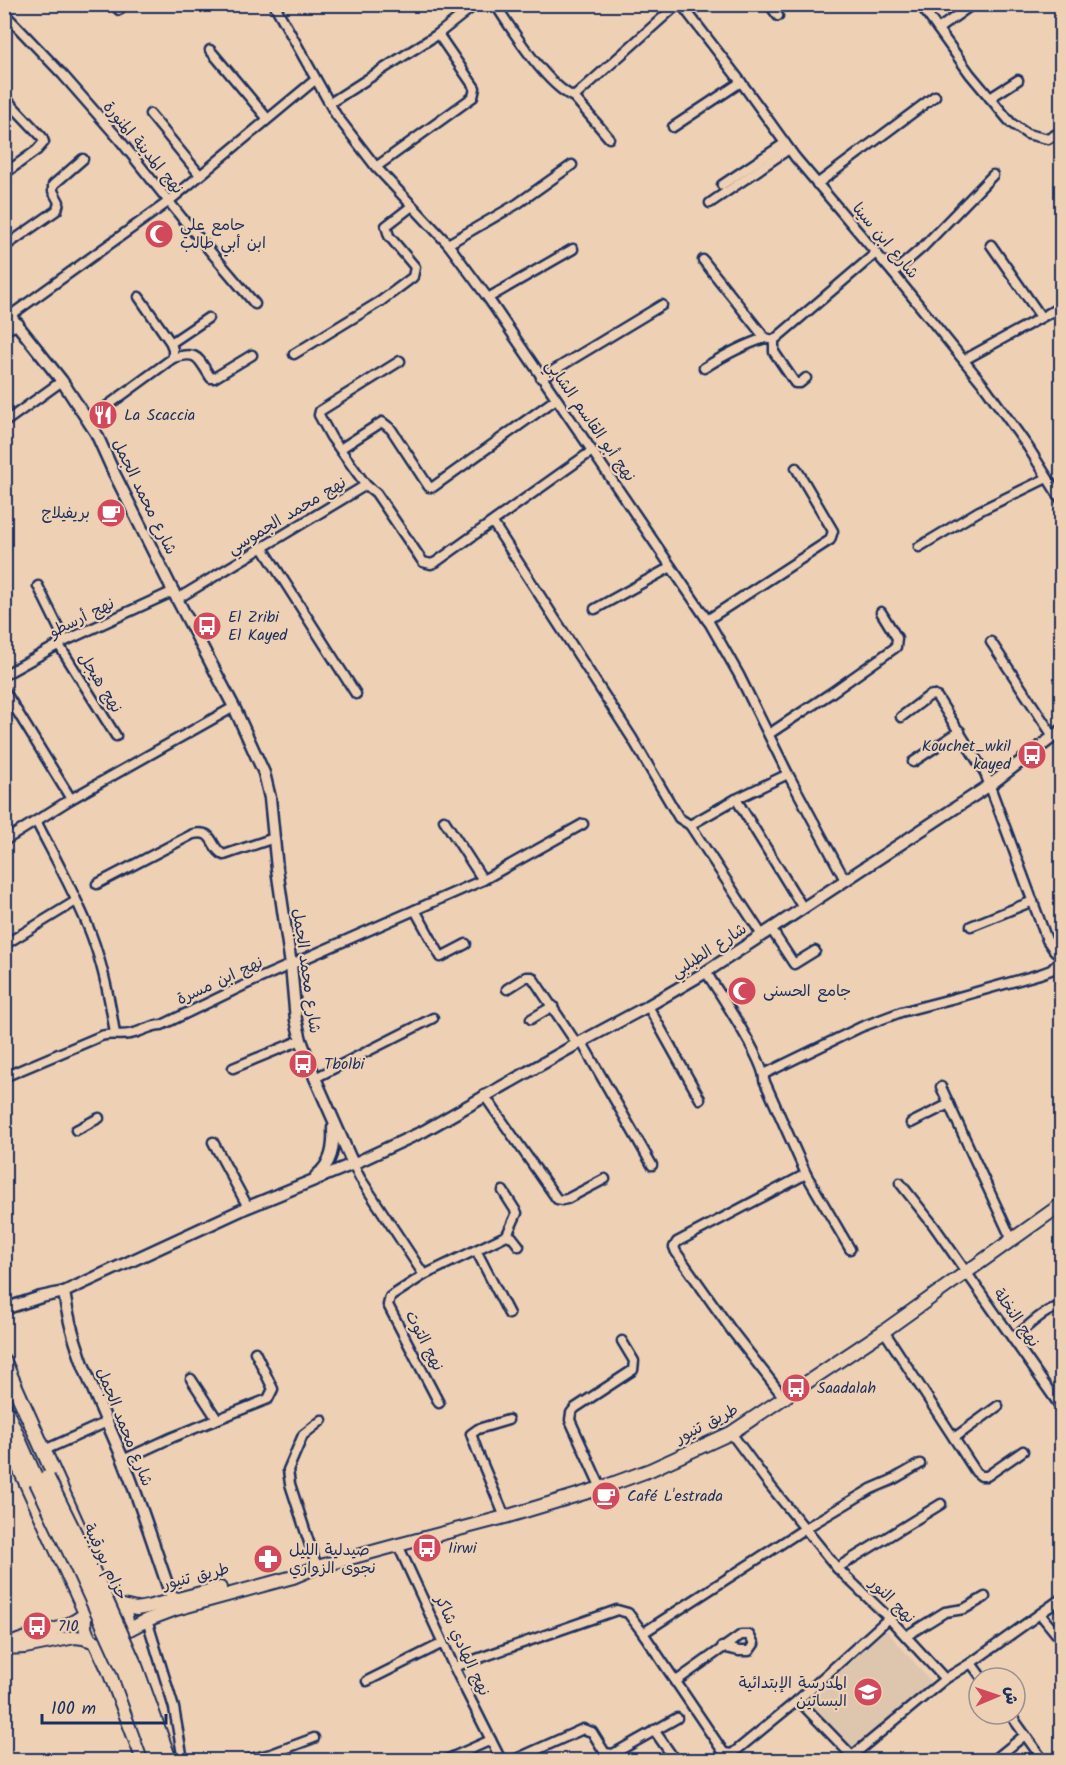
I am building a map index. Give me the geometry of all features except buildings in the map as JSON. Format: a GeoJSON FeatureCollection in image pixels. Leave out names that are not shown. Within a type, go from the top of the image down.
{"type":"FeatureCollection","features":[{"type":"Feature","properties":{"kind":"highway"},"geometry":{"type":"LineString","coordinates":[[4,1362],[104,1583],[117,1605]]}},
{"type":"Feature","properties":{"kind":"highway","name":"حزام بورقيبة"},"geometry":{"type":"LineString","coordinates":[[4,1380],[77,1566],[124,1669],[157,1761]]}},
{"type":"Feature","properties":{"kind":"highway","name":"حزام بورقيبة"},"geometry":{"type":"LineString","coordinates":[[4,1407],[88,1561],[135,1666],[169,1761]]}},
{"type":"Feature","properties":{"kind":"highway"},"geometry":{"type":"LineString","coordinates":[[4,1433],[9,1459],[86,1613]]}},
{"type":"Feature","properties":{"kind":"highway"},"geometry":{"type":"LineString","coordinates":[[126,1631],[140,1662],[174,1761]]}},
{"type":"Feature","properties":{"kind":"highway"},"geometry":{"type":"LineString","coordinates":[[94,1642],[109,1669],[144,1761]]}},
{"type":"Feature","properties":{"kind":"main road","name":"طريق تنيور"},"geometry":{"type":"LineString","coordinates":[[126,1631],[176,1609],[293,1577],[317,1567],[505,1517],[651,1470],[731,1433],[785,1399],[1062,1204]]}},
{"type":"Feature","properties":{"kind":"main road","name":"طريق تنيور"},"geometry":{"type":"LineString","coordinates":[[117,1605],[136,1609],[287,1571],[317,1567]]}},
{"type":"Feature","properties":{"kind":"main road"},"geometry":{"type":"LineString","coordinates":[[104,1601],[117,1605],[124,1611],[127,1618],[123,1638],[111,1645],[75,1637],[25,1647],[4,1648],[23,1638],[65,1627],[97,1603],[104,1601]]}},
{"type":"Feature","properties":{"kind":"main road"},"geometry":{"type":"LineString","coordinates":[[86,1613],[84,1628],[94,1642]]}},
{"type":"Feature","properties":{"kind":"street","name":"نهج أبو القاسم الشابي"},"geometry":{"type":"LineString","coordinates":[[273,4],[336,116],[376,168],[448,244],[488,298],[707,620],[739,675],[788,774],[845,880]]}},
{"type":"Feature","properties":{"kind":"street"},"geometry":{"type":"LineString","coordinates":[[330,103],[438,34],[476,4]]}},
{"type":"Feature","properties":{"kind":"street"},"geometry":{"type":"LineString","coordinates":[[495,4],[531,57],[566,93],[574,97],[609,138]]}},
{"type":"Feature","properties":{"kind":"street"},"geometry":{"type":"LineString","coordinates":[[574,97],[680,4]]}},
{"type":"Feature","properties":{"kind":"street","name":"شارع ابن سينا"},"geometry":{"type":"LineString","coordinates":[[680,4],[817,184],[964,360],[1028,447],[1062,501]]}},
{"type":"Feature","properties":{"kind":"street"},"geometry":{"type":"LineString","coordinates":[[769,4],[778,16]]}},
{"type":"Feature","properties":{"kind":"street"},"geometry":{"type":"LineString","coordinates":[[920,4],[970,74],[1011,123],[1027,134],[1048,139],[1062,131]]}},
{"type":"Feature","properties":{"kind":"street"},"geometry":{"type":"LineString","coordinates":[[939,29],[973,4]]}},
{"type":"Feature","properties":{"kind":"street","name":"نهج المدينة المنورة"},"geometry":{"type":"LineString","coordinates":[[4,13],[119,139],[168,202],[255,304]]}},
{"type":"Feature","properties":{"kind":"street"},"geometry":{"type":"LineString","coordinates":[[376,168],[473,97],[475,88],[438,34]]}},
{"type":"Feature","properties":{"kind":"street"},"geometry":{"type":"LineString","coordinates":[[210,50],[267,118]]}},
{"type":"Feature","properties":{"kind":"street"},"geometry":{"type":"LineString","coordinates":[[4,329],[11,316],[168,202],[315,80]]}},
{"type":"Feature","properties":{"kind":"street"},"geometry":{"type":"LineString","coordinates":[[990,98],[1018,80]]}},
{"type":"Feature","properties":{"kind":"street"},"geometry":{"type":"LineString","coordinates":[[673,127],[741,82]]}},
{"type":"Feature","properties":{"kind":"street"},"geometry":{"type":"LineString","coordinates":[[817,184],[935,96]]}},
{"type":"Feature","properties":{"kind":"street"},"geometry":{"type":"LineString","coordinates":[[4,174],[44,142],[42,137],[7,100]]}},
{"type":"Feature","properties":{"kind":"street"},"geometry":{"type":"LineString","coordinates":[[150,114],[200,175]]}},
{"type":"Feature","properties":{"kind":"street"},"geometry":{"type":"LineString","coordinates":[[722,185],[787,146]]}},
{"type":"Feature","properties":{"kind":"street"},"geometry":{"type":"LineString","coordinates":[[710,203],[787,146]]}},
{"type":"Feature","properties":{"kind":"street"},"geometry":{"type":"LineString","coordinates":[[4,247],[57,210],[59,202],[53,191],[53,185],[83,159]]}},
{"type":"Feature","properties":{"kind":"street"},"geometry":{"type":"LineString","coordinates":[[448,244],[517,204],[572,165]]}},
{"type":"Feature","properties":{"kind":"street"},"geometry":{"type":"LineString","coordinates":[[893,273],[923,247],[993,175]]}},
{"type":"Feature","properties":{"kind":"street"},"geometry":{"type":"LineString","coordinates":[[294,354],[381,301],[413,277],[415,267],[389,236],[386,226],[412,206]]}},
{"type":"Feature","properties":{"kind":"street"},"geometry":{"type":"LineString","coordinates":[[991,245],[1041,317]]}},
{"type":"Feature","properties":{"kind":"street"},"geometry":{"type":"LineString","coordinates":[[488,298],[573,249]]}},
{"type":"Feature","properties":{"kind":"street"},"geometry":{"type":"LineString","coordinates":[[704,368],[751,342],[770,339],[876,253]]}},
{"type":"Feature","properties":{"kind":"street"},"geometry":{"type":"LineString","coordinates":[[703,260],[770,339],[774,352],[795,383],[800,383],[806,378]]}},
{"type":"Feature","properties":{"kind":"street"},"geometry":{"type":"LineString","coordinates":[[139,297],[171,344],[174,350],[173,358]]}},
{"type":"Feature","properties":{"kind":"street"},"geometry":{"type":"LineString","coordinates":[[541,378],[662,305]]}},
{"type":"Feature","properties":{"kind":"street"},"geometry":{"type":"LineString","coordinates":[[964,360],[1062,306]]}},
{"type":"Feature","properties":{"kind":"street","name":"شارع محمد الجمل"},"geometry":{"type":"LineString","coordinates":[[11,316],[62,381],[88,420],[175,595],[234,707],[264,773],[270,798],[282,914],[291,964],[300,1040],[333,1122],[353,1164]]}},
{"type":"Feature","properties":{"kind":"street"},"geometry":{"type":"LineString","coordinates":[[171,344],[208,318]]}},
{"type":"Feature","properties":{"kind":"street"},"geometry":{"type":"LineString","coordinates":[[88,420],[173,358],[189,353],[196,356],[211,378],[214,378],[252,355]]}},
{"type":"Feature","properties":{"kind":"street","name":"نهج محمد الجموسي"},"geometry":{"type":"LineString","coordinates":[[175,595],[263,548],[366,485],[320,418],[320,411],[400,361]]}},
{"type":"Feature","properties":{"kind":"street"},"geometry":{"type":"LineString","coordinates":[[5,422],[62,381]]}},
{"type":"Feature","properties":{"kind":"street"},"geometry":{"type":"LineString","coordinates":[[340,449],[382,422],[391,429],[429,487],[434,487],[556,399]]}},
{"type":"Feature","properties":{"kind":"street"},"geometry":{"type":"LineString","coordinates":[[366,485],[376,493],[423,562],[431,564],[493,523],[592,451]]}},
{"type":"Feature","properties":{"kind":"street"},"geometry":{"type":"LineString","coordinates":[[707,620],[830,540],[833,531],[796,468]]}},
{"type":"Feature","properties":{"kind":"street"},"geometry":{"type":"LineString","coordinates":[[919,547],[979,511],[1047,478]]}},
{"type":"Feature","properties":{"kind":"street"},"geometry":{"type":"LineString","coordinates":[[493,523],[632,738],[679,818],[690,825],[767,932],[794,964],[815,951]]}},
{"type":"Feature","properties":{"kind":"street"},"geometry":{"type":"LineString","coordinates":[[263,548],[356,694]]}},
{"type":"Feature","properties":{"kind":"street"},"geometry":{"type":"LineString","coordinates":[[595,609],[671,567]]}},
{"type":"Feature","properties":{"kind":"street","name":"نهج هيجل"},"geometry":{"type":"LineString","coordinates":[[38,586],[62,643],[116,736]]}},
{"type":"Feature","properties":{"kind":"street","name":"نهج أرسطو"},"geometry":{"type":"LineString","coordinates":[[4,675],[62,643],[175,595]]}},
{"type":"Feature","properties":{"kind":"street"},"geometry":{"type":"LineString","coordinates":[[769,734],[896,647],[897,638],[881,612]]}},
{"type":"Feature","properties":{"kind":"street"},"geometry":{"type":"LineString","coordinates":[[991,642],[1058,735]]}},
{"type":"Feature","properties":{"kind":"street"},"geometry":{"type":"LineString","coordinates":[[4,690],[71,799]]}},
{"type":"Feature","properties":{"kind":"street"},"geometry":{"type":"LineString","coordinates":[[764,1074],[814,1049],[901,1012],[1040,974],[1051,970],[1062,958],[1047,940],[986,773],[960,731],[933,696],[929,696],[901,717]]}},
{"type":"Feature","properties":{"kind":"street"},"geometry":{"type":"LineString","coordinates":[[4,841],[71,799],[234,707]]}},
{"type":"Feature","properties":{"kind":"street"},"geometry":{"type":"LineString","coordinates":[[913,762],[960,731]]}},
{"type":"Feature","properties":{"kind":"street","name":"شارع الطبلبي"},"geometry":{"type":"LineString","coordinates":[[353,1164],[424,1131],[484,1095],[706,972],[990,785],[1058,735]]}},
{"type":"Feature","properties":{"kind":"street"},"geometry":{"type":"LineString","coordinates":[[690,825],[736,799],[788,774]]}},
{"type":"Feature","properties":{"kind":"street"},"geometry":{"type":"LineString","coordinates":[[736,799],[803,908]]}},
{"type":"Feature","properties":{"kind":"street"},"geometry":{"type":"LineString","coordinates":[[444,820],[483,880]]}},
{"type":"Feature","properties":{"kind":"street"},"geometry":{"type":"LineString","coordinates":[[36,821],[91,933],[102,966],[117,1034]]}},
{"type":"Feature","properties":{"kind":"street","name":"نهج ابن مسرة"},"geometry":{"type":"LineString","coordinates":[[4,1077],[95,1038],[129,1034],[150,1026],[161,1025],[291,964],[483,880],[583,824]]}},
{"type":"Feature","properties":{"kind":"street"},"geometry":{"type":"LineString","coordinates":[[97,884],[193,834],[201,832],[208,835],[220,854],[224,855],[274,838]]}},
{"type":"Feature","properties":{"kind":"street"},"geometry":{"type":"LineString","coordinates":[[4,945],[76,901]]}},
{"type":"Feature","properties":{"kind":"street"},"geometry":{"type":"LineString","coordinates":[[971,926],[1033,901]]}},
{"type":"Feature","properties":{"kind":"street"},"geometry":{"type":"LineString","coordinates":[[416,910],[441,957],[466,944]]}},
{"type":"Feature","properties":{"kind":"street"},"geometry":{"type":"LineString","coordinates":[[706,972],[731,1011],[764,1074],[764,1080],[806,1174],[850,1249]]}},
{"type":"Feature","properties":{"kind":"street"},"geometry":{"type":"LineString","coordinates":[[507,989],[526,977],[532,977],[579,1042],[652,1165]]}},
{"type":"Feature","properties":{"kind":"street"},"geometry":{"type":"LineString","coordinates":[[531,1019],[553,1006]]}},
{"type":"Feature","properties":{"kind":"street"},"geometry":{"type":"LineString","coordinates":[[648,1006],[700,1099]]}},
{"type":"Feature","properties":{"kind":"street"},"geometry":{"type":"LineString","coordinates":[[315,1078],[433,1018]]}},
{"type":"Feature","properties":{"kind":"street"},"geometry":{"type":"LineString","coordinates":[[233,1068],[300,1040]]}},
{"type":"Feature","properties":{"kind":"street"},"geometry":{"type":"LineString","coordinates":[[941,1088],[1012,1240]]}},
{"type":"Feature","properties":{"kind":"street"},"geometry":{"type":"LineString","coordinates":[[484,1095],[556,1199],[567,1199],[605,1179]]}},
{"type":"Feature","properties":{"kind":"street"},"geometry":{"type":"LineString","coordinates":[[911,1124],[949,1104]]}},
{"type":"Feature","properties":{"kind":"street"},"geometry":{"type":"LineString","coordinates":[[76,1130],[99,1118]]}},
{"type":"Feature","properties":{"kind":"street"},"geometry":{"type":"LineString","coordinates":[[309,1182],[326,1167],[330,1159],[334,1143],[333,1122]]}},
{"type":"Feature","properties":{"kind":"street"},"geometry":{"type":"LineString","coordinates":[[213,1142],[248,1207]]}},
{"type":"Feature","properties":{"kind":"street"},"geometry":{"type":"LineString","coordinates":[[4,1310],[41,1297],[64,1292],[248,1207],[353,1164],[424,1275]]}},
{"type":"Feature","properties":{"kind":"street"},"geometry":{"type":"LineString","coordinates":[[785,1399],[726,1322],[674,1247],[677,1242],[806,1174]]}},
{"type":"Feature","properties":{"kind":"street","name":"نهج النخلة"},"geometry":{"type":"LineString","coordinates":[[900,1183],[934,1226],[1062,1409]]}},
{"type":"Feature","properties":{"kind":"street"},"geometry":{"type":"LineString","coordinates":[[502,1191],[517,1213],[507,1235],[512,1237],[519,1246]]}},
{"type":"Feature","properties":{"kind":"street","name":"نهج التوت"},"geometry":{"type":"LineString","coordinates":[[439,1402],[388,1305],[390,1297],[424,1275],[507,1235]]}},
{"type":"Feature","properties":{"kind":"street"},"geometry":{"type":"LineString","coordinates":[[476,1250],[509,1314]]}},
{"type":"Feature","properties":{"kind":"street","name":"شارع محمد الجمل"},"geometry":{"type":"LineString","coordinates":[[64,1292],[67,1315],[81,1357],[123,1460],[173,1600]]}},
{"type":"Feature","properties":{"kind":"street"},"geometry":{"type":"LineString","coordinates":[[1013,1339],[1047,1311],[1055,1307],[1062,1307]]}},
{"type":"Feature","properties":{"kind":"street"},"geometry":{"type":"LineString","coordinates":[[884,1331],[976,1472],[981,1476],[987,1476],[1023,1451]]}},
{"type":"Feature","properties":{"kind":"street"},"geometry":{"type":"LineString","coordinates":[[600,1488],[570,1416],[575,1408],[633,1370],[634,1361],[622,1341]]}},
{"type":"Feature","properties":{"kind":"street"},"geometry":{"type":"LineString","coordinates":[[123,1460],[173,1437],[268,1399],[273,1389],[255,1352]]}},
{"type":"Feature","properties":{"kind":"street"},"geometry":{"type":"LineString","coordinates":[[191,1379],[218,1419]]}},
{"type":"Feature","properties":{"kind":"street"},"geometry":{"type":"LineString","coordinates":[[954,1438],[998,1406]]}},
{"type":"Feature","properties":{"kind":"street"},"geometry":{"type":"LineString","coordinates":[[317,1567],[290,1484],[288,1470],[303,1435],[322,1420]]}},
{"type":"Feature","properties":{"kind":"street"},"geometry":{"type":"LineString","coordinates":[[505,1517],[471,1434],[478,1429],[508,1420]]}},
{"type":"Feature","properties":{"kind":"street"},"geometry":{"type":"LineString","coordinates":[[49,1448],[107,1422]]}},
{"type":"Feature","properties":{"kind":"street","name":"نهج النور"},"geometry":{"type":"LineString","coordinates":[[731,1433],[804,1529],[837,1568],[889,1618],[945,1679]]}},
{"type":"Feature","properties":{"kind":"street"},"geometry":{"type":"LineString","coordinates":[[643,1633],[804,1529],[871,1489],[920,1464]]}},
{"type":"Feature","properties":{"kind":"street"},"geometry":{"type":"LineString","coordinates":[[837,1568],[941,1504]]}},
{"type":"Feature","properties":{"kind":"street","name":"نهج الهادي شاكر"},"geometry":{"type":"LineString","coordinates":[[398,1545],[501,1761]]}},
{"type":"Feature","properties":{"kind":"street"},"geometry":{"type":"LineString","coordinates":[[906,1636],[945,1612],[964,1609],[985,1597]]}},
{"type":"Feature","properties":{"kind":"street"},"geometry":{"type":"LineString","coordinates":[[798,1700],[854,1758],[945,1679],[1062,1598]]}},
{"type":"Feature","properties":{"kind":"street"},"geometry":{"type":"LineString","coordinates":[[454,1666],[617,1610],[628,1613],[724,1753],[732,1754],[798,1700],[889,1618]]}},
{"type":"Feature","properties":{"kind":"street"},"geometry":{"type":"LineString","coordinates":[[1040,1614],[1062,1641]]}},
{"type":"Feature","properties":{"kind":"street"},"geometry":{"type":"LineString","coordinates":[[147,1620],[174,1708],[183,1761]]}},
{"type":"Feature","properties":{"kind":"street"},"geometry":{"type":"LineString","coordinates":[[367,1681],[443,1643]]}},
{"type":"Feature","properties":{"kind":"street"},"geometry":{"type":"LineString","coordinates":[[675,1682],[722,1647]]}},
{"type":"Feature","properties":{"kind":"street"},"geometry":{"type":"LineString","coordinates":[[514,1761],[583,1729],[592,1732],[605,1753],[613,1754],[677,1718]]}},
{"type":"Feature","properties":{"kind":"street"},"geometry":{"type":"LineString","coordinates":[[1019,1726],[1043,1761]]}},
{"type":"Feature","properties":{"kind":"street"},"geometry":{"type":"LineString","coordinates":[[654,1730],[675,1761]]}},
{"type":"Feature","properties":{"kind":"street"},"geometry":{"type":"LineString","coordinates":[[994,1761],[1025,1735]]}},
{"type":"Feature","properties":{"kind":"street"},"geometry":{"type":"LineString","coordinates":[[247,1761],[271,1757],[314,1738]]}},
{"type":"Feature","properties":{"kind":"street"},"geometry":{"type":"LineString","coordinates":[[446,1761],[491,1740]]}},
{"type":"Feature","properties":{"kind":"shaded area","name":"المدرسة الإبتدائية البساتين"},"geometry":{"type":"Polygon","coordinates":[[[886,1630],[932,1683],[856,1746],[847,1746],[804,1700],[886,1630]]]}},
{"type":"Feature","properties":{"kind":"place","name":"جامع علي ابن أبي طالب"},"geometry":{"type":"Point","coordinates":[159,234]}},
{"type":"Feature","properties":{"kind":"place","name":"La Scaccia"},"geometry":{"type":"Point","coordinates":[103,415]}},
{"type":"Feature","properties":{"kind":"place","name":"بريفيلاج"},"geometry":{"type":"Point","coordinates":[111,513]}},
{"type":"Feature","properties":{"kind":"place","name":"El Zribi El Kayed"},"geometry":{"type":"Point","coordinates":[207,626]}},
{"type":"Feature","properties":{"kind":"place","name":"Kouchet_wkil kayed"},"geometry":{"type":"Point","coordinates":[1032,755]}},
{"type":"Feature","properties":{"kind":"place","name":"جامع الحسنى"},"geometry":{"type":"Point","coordinates":[742,991]}},
{"type":"Feature","properties":{"kind":"place","name":"Tbolbi"},"geometry":{"type":"Point","coordinates":[303,1064]}},
{"type":"Feature","properties":{"kind":"place","name":"Saadalah"},"geometry":{"type":"Point","coordinates":[796,1388]}},
{"type":"Feature","properties":{"kind":"place","name":"Café L'estrada"},"geometry":{"type":"Point","coordinates":[606,1496]}},
{"type":"Feature","properties":{"kind":"place","name":"Iirwi"},"geometry":{"type":"Point","coordinates":[427,1548]}},
{"type":"Feature","properties":{"kind":"place","name":"صيدلية الليل نجوى الزواري"},"geometry":{"type":"Point","coordinates":[268,1559]}},
{"type":"Feature","properties":{"kind":"place","name":"710"},"geometry":{"type":"Point","coordinates":[37,1626]}},
{"type":"Feature","properties":{"kind":"place","name":"المدرسة الإبتدائية البساتين"},"geometry":{"type":"Point","coordinates":[868,1692]}}]}
